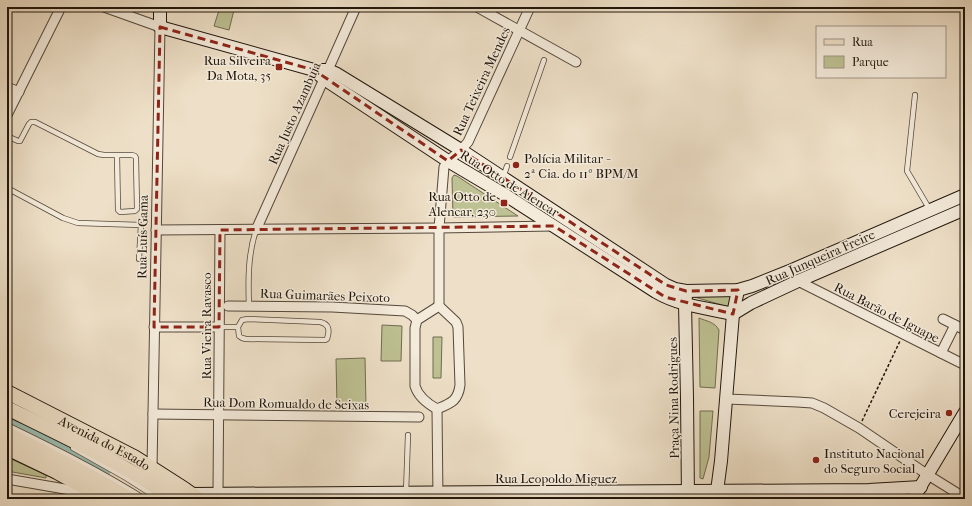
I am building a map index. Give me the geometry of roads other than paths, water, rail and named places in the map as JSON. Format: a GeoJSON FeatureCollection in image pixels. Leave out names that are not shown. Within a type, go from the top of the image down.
{"type":"FeatureCollection","features":[{"type":"Feature","properties":{"kind":"main road","name":"Rua Luís Gama"},"geometry":{"type":"LineString","coordinates":[[160,7],[160,27]]}},
{"type":"Feature","properties":{"kind":"main road"},"geometry":{"type":"LineString","coordinates":[[160,27],[326,74]]}},
{"type":"Feature","properties":{"kind":"main road","name":"Rua Otto de Alencar"},"geometry":{"type":"LineString","coordinates":[[326,74],[461,150],[666,285],[675,289],[686,291]]}},
{"type":"Feature","properties":{"kind":"main road","name":"Rua Otto de Alencar"},"geometry":{"type":"LineString","coordinates":[[326,74],[448,161],[554,226],[656,292],[685,304]]}},
{"type":"Feature","properties":{"kind":"main road"},"geometry":{"type":"LineString","coordinates":[[961,196],[964,210]]}},
{"type":"Feature","properties":{"kind":"main road","name":"Rua Junqueira Freire"},"geometry":{"type":"LineString","coordinates":[[686,291],[738,290],[781,275],[961,196]]}},
{"type":"Feature","properties":{"kind":"main road","name":"Rua Junqueira Freire"},"geometry":{"type":"LineString","coordinates":[[733,314],[751,303],[798,281],[964,210]]}},
{"type":"Feature","properties":{"kind":"main road"},"geometry":{"type":"LineString","coordinates":[[732,499],[714,495],[721,461],[733,314],[738,290]]}},
{"type":"Feature","properties":{"kind":"main road","name":"Praça Nina Rodrigues"},"geometry":{"type":"LineString","coordinates":[[686,291],[688,495]]}},
{"type":"Feature","properties":{"kind":"main road"},"geometry":{"type":"LineString","coordinates":[[685,304],[733,314]]}},
{"type":"Feature","properties":{"kind":"main road","name":"Avenida do Estado"},"geometry":{"type":"LineString","coordinates":[[7,392],[134,457],[194,496]]}},
{"type":"Feature","properties":{"kind":"main road","name":"Avenida do Estado"},"geometry":{"type":"LineString","coordinates":[[7,408],[91,449],[156,486],[175,499]]}},
{"type":"Feature","properties":{"kind":"main road"},"geometry":{"type":"LineString","coordinates":[[913,499],[965,412]]}},
{"type":"Feature","properties":{"kind":"main road"},"geometry":{"type":"LineString","coordinates":[[7,434],[96,479],[129,499]]}},
{"type":"Feature","properties":{"kind":"main road"},"geometry":{"type":"LineString","coordinates":[[7,448],[57,472],[101,496]]}},
{"type":"Feature","properties":{"kind":"main road","name":"Rua Leopoldo Miguez"},"geometry":{"type":"LineString","coordinates":[[194,496],[218,493],[406,493],[438,496],[873,494],[921,487]]}},
{"type":"Feature","properties":{"kind":"street"},"geometry":{"type":"LineString","coordinates":[[7,114],[61,7]]}},
{"type":"Feature","properties":{"kind":"street"},"geometry":{"type":"LineString","coordinates":[[104,7],[160,27]]}},
{"type":"Feature","properties":{"kind":"street","name":"Rua Justo Azambuja"},"geometry":{"type":"LineString","coordinates":[[256,230],[356,7]]}},
{"type":"Feature","properties":{"kind":"street"},"geometry":{"type":"LineString","coordinates":[[477,7],[576,62]]}},
{"type":"Feature","properties":{"kind":"street","name":"Rua Teixeira Mendes"},"geometry":{"type":"LineString","coordinates":[[448,161],[461,150],[473,133],[530,7]]}},
{"type":"Feature","properties":{"kind":"street","name":"Rua Luís Gama"},"geometry":{"type":"LineString","coordinates":[[152,468],[160,27]]}},
{"type":"Feature","properties":{"kind":"street"},"geometry":{"type":"LineString","coordinates":[[7,87],[19,92]]}},
{"type":"Feature","properties":{"kind":"street"},"geometry":{"type":"LineString","coordinates":[[437,409],[449,404],[456,398],[459,393],[460,385],[458,327],[456,322],[438,306],[439,228],[443,170],[448,161]]}},
{"type":"Feature","properties":{"kind":"street"},"geometry":{"type":"LineString","coordinates":[[156,230],[554,226]]}},
{"type":"Feature","properties":{"kind":"street","name":"Rua Vieira Ravasco"},"geometry":{"type":"LineString","coordinates":[[218,493],[220,230]]}},
{"type":"Feature","properties":{"kind":"street","name":"Rua Barão de Iguape"},"geometry":{"type":"LineString","coordinates":[[798,281],[940,353],[965,364]]}},
{"type":"Feature","properties":{"kind":"street","name":"Rua Guimarães Peixoto"},"geometry":{"type":"LineString","coordinates":[[228,306],[332,307],[405,311],[417,320]]}},
{"type":"Feature","properties":{"kind":"street"},"geometry":{"type":"LineString","coordinates":[[437,409],[423,399],[416,390],[415,328],[417,320],[438,306]]}},
{"type":"Feature","properties":{"kind":"street"},"geometry":{"type":"LineString","coordinates":[[943,319],[965,330]]}},
{"type":"Feature","properties":{"kind":"street"},"geometry":{"type":"LineString","coordinates":[[940,353],[955,325]]}},
{"type":"Feature","properties":{"kind":"street"},"geometry":{"type":"LineString","coordinates":[[154,327],[219,327]]}},
{"type":"Feature","properties":{"kind":"street"},"geometry":{"type":"LineString","coordinates":[[726,399],[812,403],[824,408],[859,428],[965,498]]}},
{"type":"Feature","properties":{"kind":"street"},"geometry":{"type":"LineString","coordinates":[[437,409],[438,496]]}},
{"type":"Feature","properties":{"kind":"street","name":"Rua Dom Romualdo de Seixas"},"geometry":{"type":"LineString","coordinates":[[153,414],[419,417]]}},
{"type":"Feature","properties":{"kind":"street"},"geometry":{"type":"LineString","coordinates":[[7,479],[101,496]]}},
{"type":"Feature","properties":{"kind":"lane"},"geometry":{"type":"LineString","coordinates":[[510,157],[544,60]]}},
{"type":"Feature","properties":{"kind":"lane"},"geometry":{"type":"LineString","coordinates":[[915,94],[907,171],[930,210]]}},
{"type":"Feature","properties":{"kind":"lane"},"geometry":{"type":"LineString","coordinates":[[7,136],[18,142],[20,141],[28,124],[35,122],[98,154],[132,155],[135,156],[137,209],[135,211],[120,212],[118,210],[117,155]]}},
{"type":"Feature","properties":{"kind":"lane"},"geometry":{"type":"LineString","coordinates":[[495,189],[503,178],[507,166]]}},
{"type":"Feature","properties":{"kind":"lane"},"geometry":{"type":"LineString","coordinates":[[7,188],[63,218],[78,223],[141,225],[139,259]]}},
{"type":"Feature","properties":{"kind":"lane"},"geometry":{"type":"LineString","coordinates":[[249,306],[248,282],[250,253],[256,230]]}},
{"type":"Feature","properties":{"kind":"lane"},"geometry":{"type":"LineString","coordinates":[[248,318],[320,322],[328,326],[328,336],[325,340],[246,339],[239,336],[238,327],[242,320],[248,318]]}},
{"type":"Feature","properties":{"kind":"lane"},"geometry":{"type":"LineString","coordinates":[[219,327],[238,327]]}},
{"type":"Feature","properties":{"kind":"lane"},"geometry":{"type":"LineString","coordinates":[[7,425],[84,464],[145,499]]}},
{"type":"Feature","properties":{"kind":"lane"},"geometry":{"type":"LineString","coordinates":[[406,493],[408,435]]}},
{"type":"Feature","properties":{"kind":"lane"},"geometry":{"type":"LineString","coordinates":[[67,445],[126,478],[159,499]]}},
{"type":"Feature","properties":{"kind":"waterway"},"geometry":{"type":"LineString","coordinates":[[7,420],[104,470]]}},
{"type":"Feature","properties":{"kind":"place","name":"Rua Silveira Da Mota, 35"},"geometry":{"type":"Point","coordinates":[279,67]}},
{"type":"Feature","properties":{"kind":"place","name":"Polícia Militar - 2ª Cia. do 11º BPM/M"},"geometry":{"type":"Point","coordinates":[516,165]}},
{"type":"Feature","properties":{"kind":"place","name":"Rua Otto de Alencar, 230"},"geometry":{"type":"Point","coordinates":[504,203]}},
{"type":"Feature","properties":{"kind":"place","name":"Cerejeira"},"geometry":{"type":"Point","coordinates":[949,413]}},
{"type":"Feature","properties":{"kind":"place","name":"Instituto Nacional do Seguro Social"},"geometry":{"type":"Point","coordinates":[816,460]}}]}
